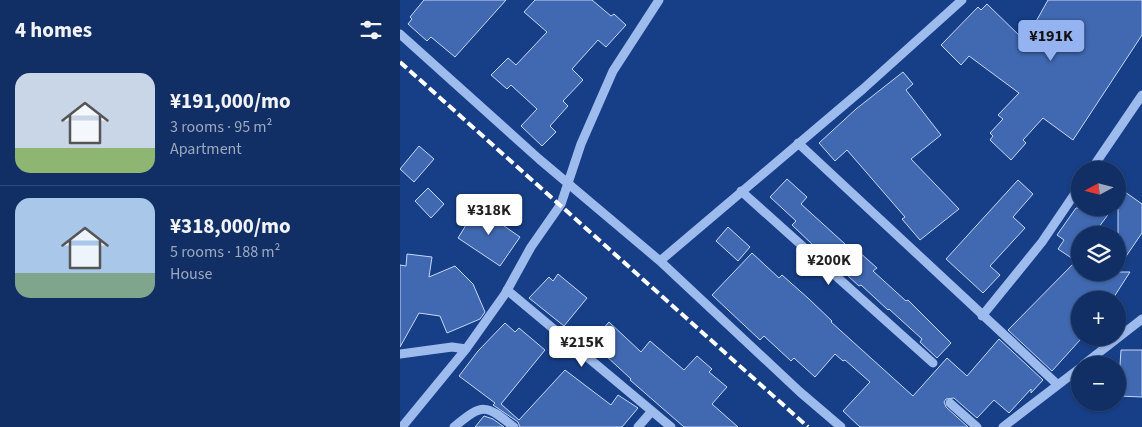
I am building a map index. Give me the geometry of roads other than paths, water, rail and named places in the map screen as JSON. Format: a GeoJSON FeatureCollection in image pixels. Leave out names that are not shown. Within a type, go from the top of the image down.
{"type":"FeatureCollection","features":[{"type":"Feature","properties":{"kind":"street"},"geometry":{"type":"LineString","coordinates":[[402,427],[466,349],[508,290],[531,247],[560,204],[569,183],[581,144],[613,71],[659,0]]}},
{"type":"Feature","properties":{"kind":"street"},"geometry":{"type":"LineString","coordinates":[[660,261],[863,89],[962,0]]}},
{"type":"Feature","properties":{"kind":"street"},"geometry":{"type":"LineString","coordinates":[[400,34],[539,159],[660,261],[800,392],[841,427]]}},
{"type":"Feature","properties":{"kind":"street"},"geometry":{"type":"LineString","coordinates":[[1097,161],[1142,95]]}},
{"type":"Feature","properties":{"kind":"street"},"geometry":{"type":"LineString","coordinates":[[798,143],[1058,385]]}},
{"type":"Feature","properties":{"kind":"street"},"geometry":{"type":"LineString","coordinates":[[741,191],[933,363]]}},
{"type":"Feature","properties":{"kind":"street"},"geometry":{"type":"LineString","coordinates":[[982,316],[1042,242],[1071,199]]}},
{"type":"Feature","properties":{"kind":"street"},"geometry":{"type":"LineString","coordinates":[[508,290],[671,427]]}},
{"type":"Feature","properties":{"kind":"street"},"geometry":{"type":"LineString","coordinates":[[1095,356],[1142,319]]}},
{"type":"Feature","properties":{"kind":"street"},"geometry":{"type":"LineString","coordinates":[[400,354],[452,347],[466,349]]}},
{"type":"Feature","properties":{"kind":"street"},"geometry":{"type":"LineString","coordinates":[[1003,427],[1071,375]]}},
{"type":"Feature","properties":{"kind":"street"},"geometry":{"type":"LineString","coordinates":[[950,403],[977,427]]}},
{"type":"Feature","properties":{"kind":"street"},"geometry":{"type":"LineString","coordinates":[[454,427],[471,413],[485,409],[494,411],[514,427]]}},
{"type":"Feature","properties":{"kind":"street"},"geometry":{"type":"LineString","coordinates":[[638,427],[652,411]]}},
{"type":"Feature","properties":{"kind":"railway"},"geometry":{"type":"LineString","coordinates":[[400,62],[808,427]]}}]}
